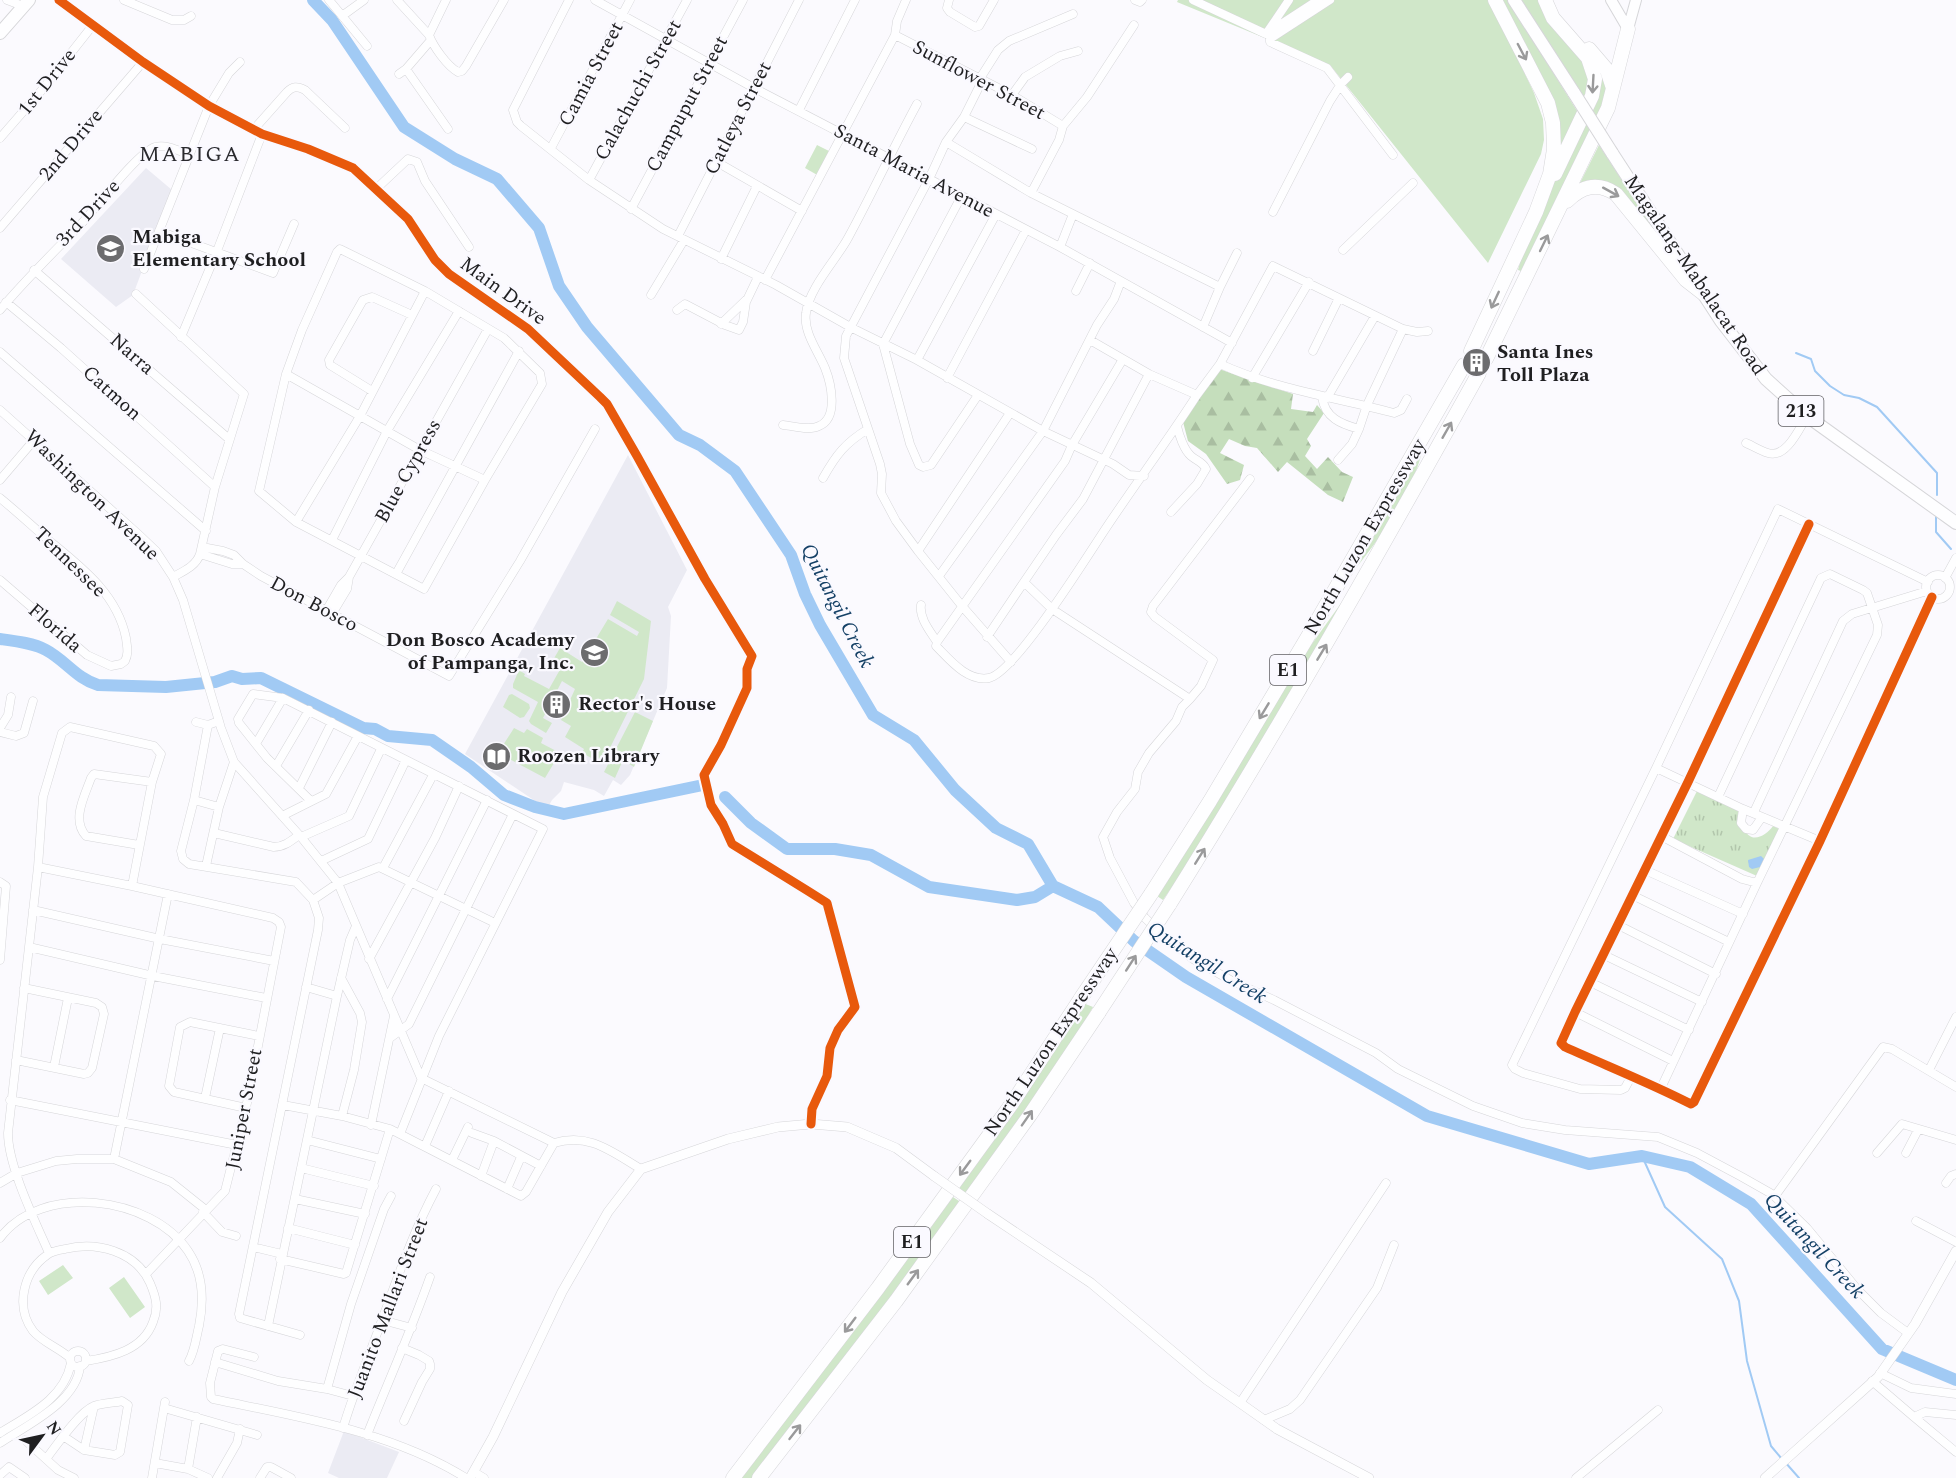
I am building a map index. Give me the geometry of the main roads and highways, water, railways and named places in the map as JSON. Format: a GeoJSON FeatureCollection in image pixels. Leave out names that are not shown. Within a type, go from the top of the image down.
{"type":"FeatureCollection","features":[{"type":"Feature","properties":{"kind":"highway"},"geometry":{"type":"LineString","coordinates":[[1495,0],[1544,94],[1553,123],[1553,160],[1536,212]]}},
{"type":"Feature","properties":{"kind":"highway"},"geometry":{"type":"LineString","coordinates":[[1471,351],[1581,121],[1594,87],[1594,72],[1588,58],[1557,23],[1545,0]]}},
{"type":"Feature","properties":{"kind":"highway"},"geometry":{"type":"LineString","coordinates":[[1552,0],[1561,17],[1607,70],[1612,81],[1613,93]]}},
{"type":"Feature","properties":{"kind":"highway"},"geometry":{"type":"LineString","coordinates":[[1486,359],[1597,134],[1613,93],[1630,23]]}},
{"type":"Feature","properties":{"kind":"highway"},"geometry":{"type":"LineString","coordinates":[[1562,207],[1573,195],[1587,188],[1602,187],[1611,191],[1623,201],[1686,280],[1704,294]]}},
{"type":"Feature","properties":{"kind":"highway","name":"North Luzon Expressway"},"geometry":{"type":"LineString","coordinates":[[733,1478],[878,1288],[1011,1105],[1151,894],[1293,663],[1464,365]]}},
{"type":"Feature","properties":{"kind":"highway","name":"North Luzon Expressway"},"geometry":{"type":"LineString","coordinates":[[759,1478],[896,1301],[1030,1115],[1170,905],[1329,641],[1479,373]]}},
{"type":"Feature","properties":{"kind":"main road","name":"Magalang-Mabalacat Road"},"geometry":{"type":"LineString","coordinates":[[1514,0],[1721,321],[1766,380],[1807,417],[1956,523]]}},
{"type":"Feature","properties":{"kind":"main road"},"geometry":{"type":"LineString","coordinates":[[1611,0],[1630,23]]}},
{"type":"Feature","properties":{"kind":"main road"},"geometry":{"type":"LineString","coordinates":[[1619,0],[1630,23]]}},
{"type":"Feature","properties":{"kind":"main road"},"geometry":{"type":"LineString","coordinates":[[1630,23],[1636,0]]}},
{"type":"Feature","properties":{"kind":"main road"},"geometry":{"type":"LineString","coordinates":[[0,33],[26,3]]}},
{"type":"Feature","properties":{"kind":"water"},"geometry":{"type":"Polygon","coordinates":[[[1761,856],[1764,859],[1760,867],[1752,869],[1749,867],[1748,860],[1761,856]]]}},
{"type":"Feature","properties":{"kind":"waterway","name":"Quitangil Creek"},"geometry":{"type":"LineString","coordinates":[[313,0],[332,20],[404,127],[455,159],[497,179],[539,228],[559,286],[587,327],[679,435],[700,445],[735,471],[791,555],[805,594],[820,625],[873,715],[914,740],[955,790],[996,828],[1028,844],[1053,886],[1098,907],[1134,941],[1186,977],[1427,1116],[1589,1164],[1642,1156],[1690,1167],[1751,1204],[1882,1349],[1956,1380]]}},
{"type":"Feature","properties":{"kind":"waterway"},"geometry":{"type":"LineString","coordinates":[[1796,353],[1811,359],[1815,371],[1830,386],[1844,395],[1859,398],[1877,407],[1937,473],[1937,495]]}},
{"type":"Feature","properties":{"kind":"waterway"},"geometry":{"type":"LineString","coordinates":[[1936,516],[1936,532],[1951,549]]}},
{"type":"Feature","properties":{"kind":"waterway"},"geometry":{"type":"LineString","coordinates":[[0,639],[41,648],[98,685],[166,687],[215,682],[232,676],[242,679],[261,678],[363,728],[375,729],[388,736],[432,740],[471,767],[504,795],[535,807],[564,814],[703,785]]}},
{"type":"Feature","properties":{"kind":"waterway"},"geometry":{"type":"LineString","coordinates":[[725,797],[751,823],[787,849],[835,849],[871,855],[929,887],[1017,900],[1035,897],[1053,886]]}},
{"type":"Feature","properties":{"kind":"waterway"},"geometry":{"type":"LineString","coordinates":[[1642,1156],[1665,1207],[1722,1259],[1739,1301],[1747,1361],[1771,1446],[1781,1458]]}},
{"type":"Feature","properties":{"kind":"waterway"},"geometry":{"type":"LineString","coordinates":[[1785,1462],[1799,1478]]}},
{"type":"Feature","properties":{"kind":"place","name":"Mabiga Elementary School"},"geometry":{"type":"Point","coordinates":[111,248]}},
{"type":"Feature","properties":{"kind":"place","name":"Santa Ines Toll Plaza"},"geometry":{"type":"Point","coordinates":[1476,363]}},
{"type":"Feature","properties":{"kind":"place","name":"Don Bosco Academy of Pampanga, Inc."},"geometry":{"type":"Point","coordinates":[595,652]}},
{"type":"Feature","properties":{"kind":"place","name":"Rector's House"},"geometry":{"type":"Point","coordinates":[557,704]}},
{"type":"Feature","properties":{"kind":"place","name":"Roozen Library"},"geometry":{"type":"Point","coordinates":[496,756]}},
{"type":"Feature","properties":{"kind":"district","name":"MABIGA"},"geometry":{"type":"Point","coordinates":[190,154]}}]}
